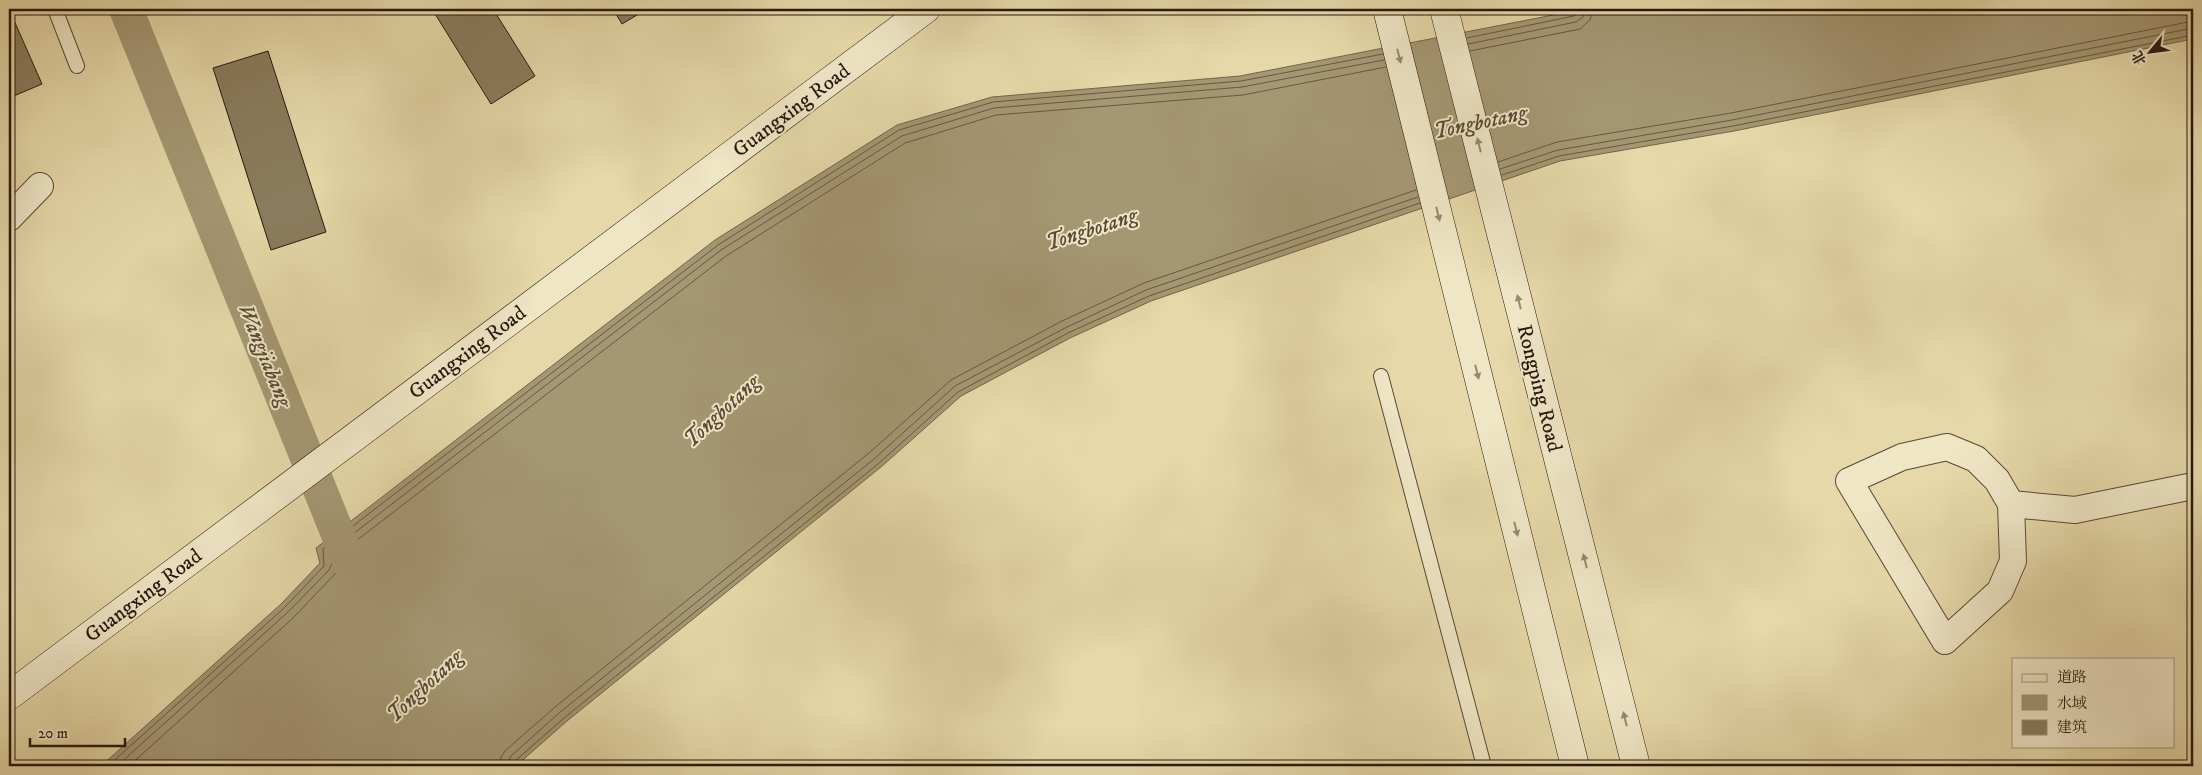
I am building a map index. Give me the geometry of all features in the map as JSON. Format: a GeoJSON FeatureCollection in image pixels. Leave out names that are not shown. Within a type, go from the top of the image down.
{"type":"FeatureCollection","features":[{"type":"Feature","properties":{"kind":"main road","name":"Guangxing Road"},"geometry":{"type":"LineString","coordinates":[[9,696],[926,9]]}},
{"type":"Feature","properties":{"kind":"main road"},"geometry":{"type":"LineString","coordinates":[[1387,9],[1575,766]]}},
{"type":"Feature","properties":{"kind":"main road","name":"Rongping Road"},"geometry":{"type":"LineString","coordinates":[[1444,9],[1636,766]]}},
{"type":"Feature","properties":{"kind":"street"},"geometry":{"type":"LineString","coordinates":[[9,218],[40,186]]}},
{"type":"Feature","properties":{"kind":"street"},"geometry":{"type":"LineString","coordinates":[[1947,447],[1976,459],[1997,480],[2011,504],[2013,561],[2000,591],[1945,640],[1849,481],[1902,457],[1947,447]]}},
{"type":"Feature","properties":{"kind":"street"},"geometry":{"type":"LineString","coordinates":[[2011,504],[2075,510],[2193,486]]}},
{"type":"Feature","properties":{"kind":"lane"},"geometry":{"type":"LineString","coordinates":[[55,9],[77,66]]}},
{"type":"Feature","properties":{"kind":"lane"},"geometry":{"type":"LineString","coordinates":[[1381,376],[1484,766]]}},
{"type":"Feature","properties":{"kind":"water","name":"Tongbotang"},"geometry":{"type":"Polygon","coordinates":[[[1584,9],[2193,9],[2193,39],[1734,131],[1560,161],[1151,301],[1070,338],[961,396],[881,467],[567,721],[516,766],[101,766],[281,604],[320,563],[316,548],[715,240],[897,125],[992,97],[1240,76],[1584,9]]]}},
{"type":"Feature","properties":{"kind":"building"},"geometry":{"type":"Polygon","coordinates":[[[9,9],[42,84],[9,98],[9,9]]]}},
{"type":"Feature","properties":{"kind":"building"},"geometry":{"type":"Polygon","coordinates":[[[432,9],[493,9],[535,76],[491,104],[432,9]]]}},
{"type":"Feature","properties":{"kind":"building"},"geometry":{"type":"Polygon","coordinates":[[[613,9],[647,9],[622,24],[613,9]]]}},
{"type":"Feature","properties":{"kind":"building"},"geometry":{"type":"Polygon","coordinates":[[[268,51],[326,232],[271,250],[213,68],[268,51]]]}},
{"type":"Feature","properties":{"kind":"waterway","name":"Wangjiabang"},"geometry":{"type":"LineString","coordinates":[[126,9],[354,574]]}}]}
